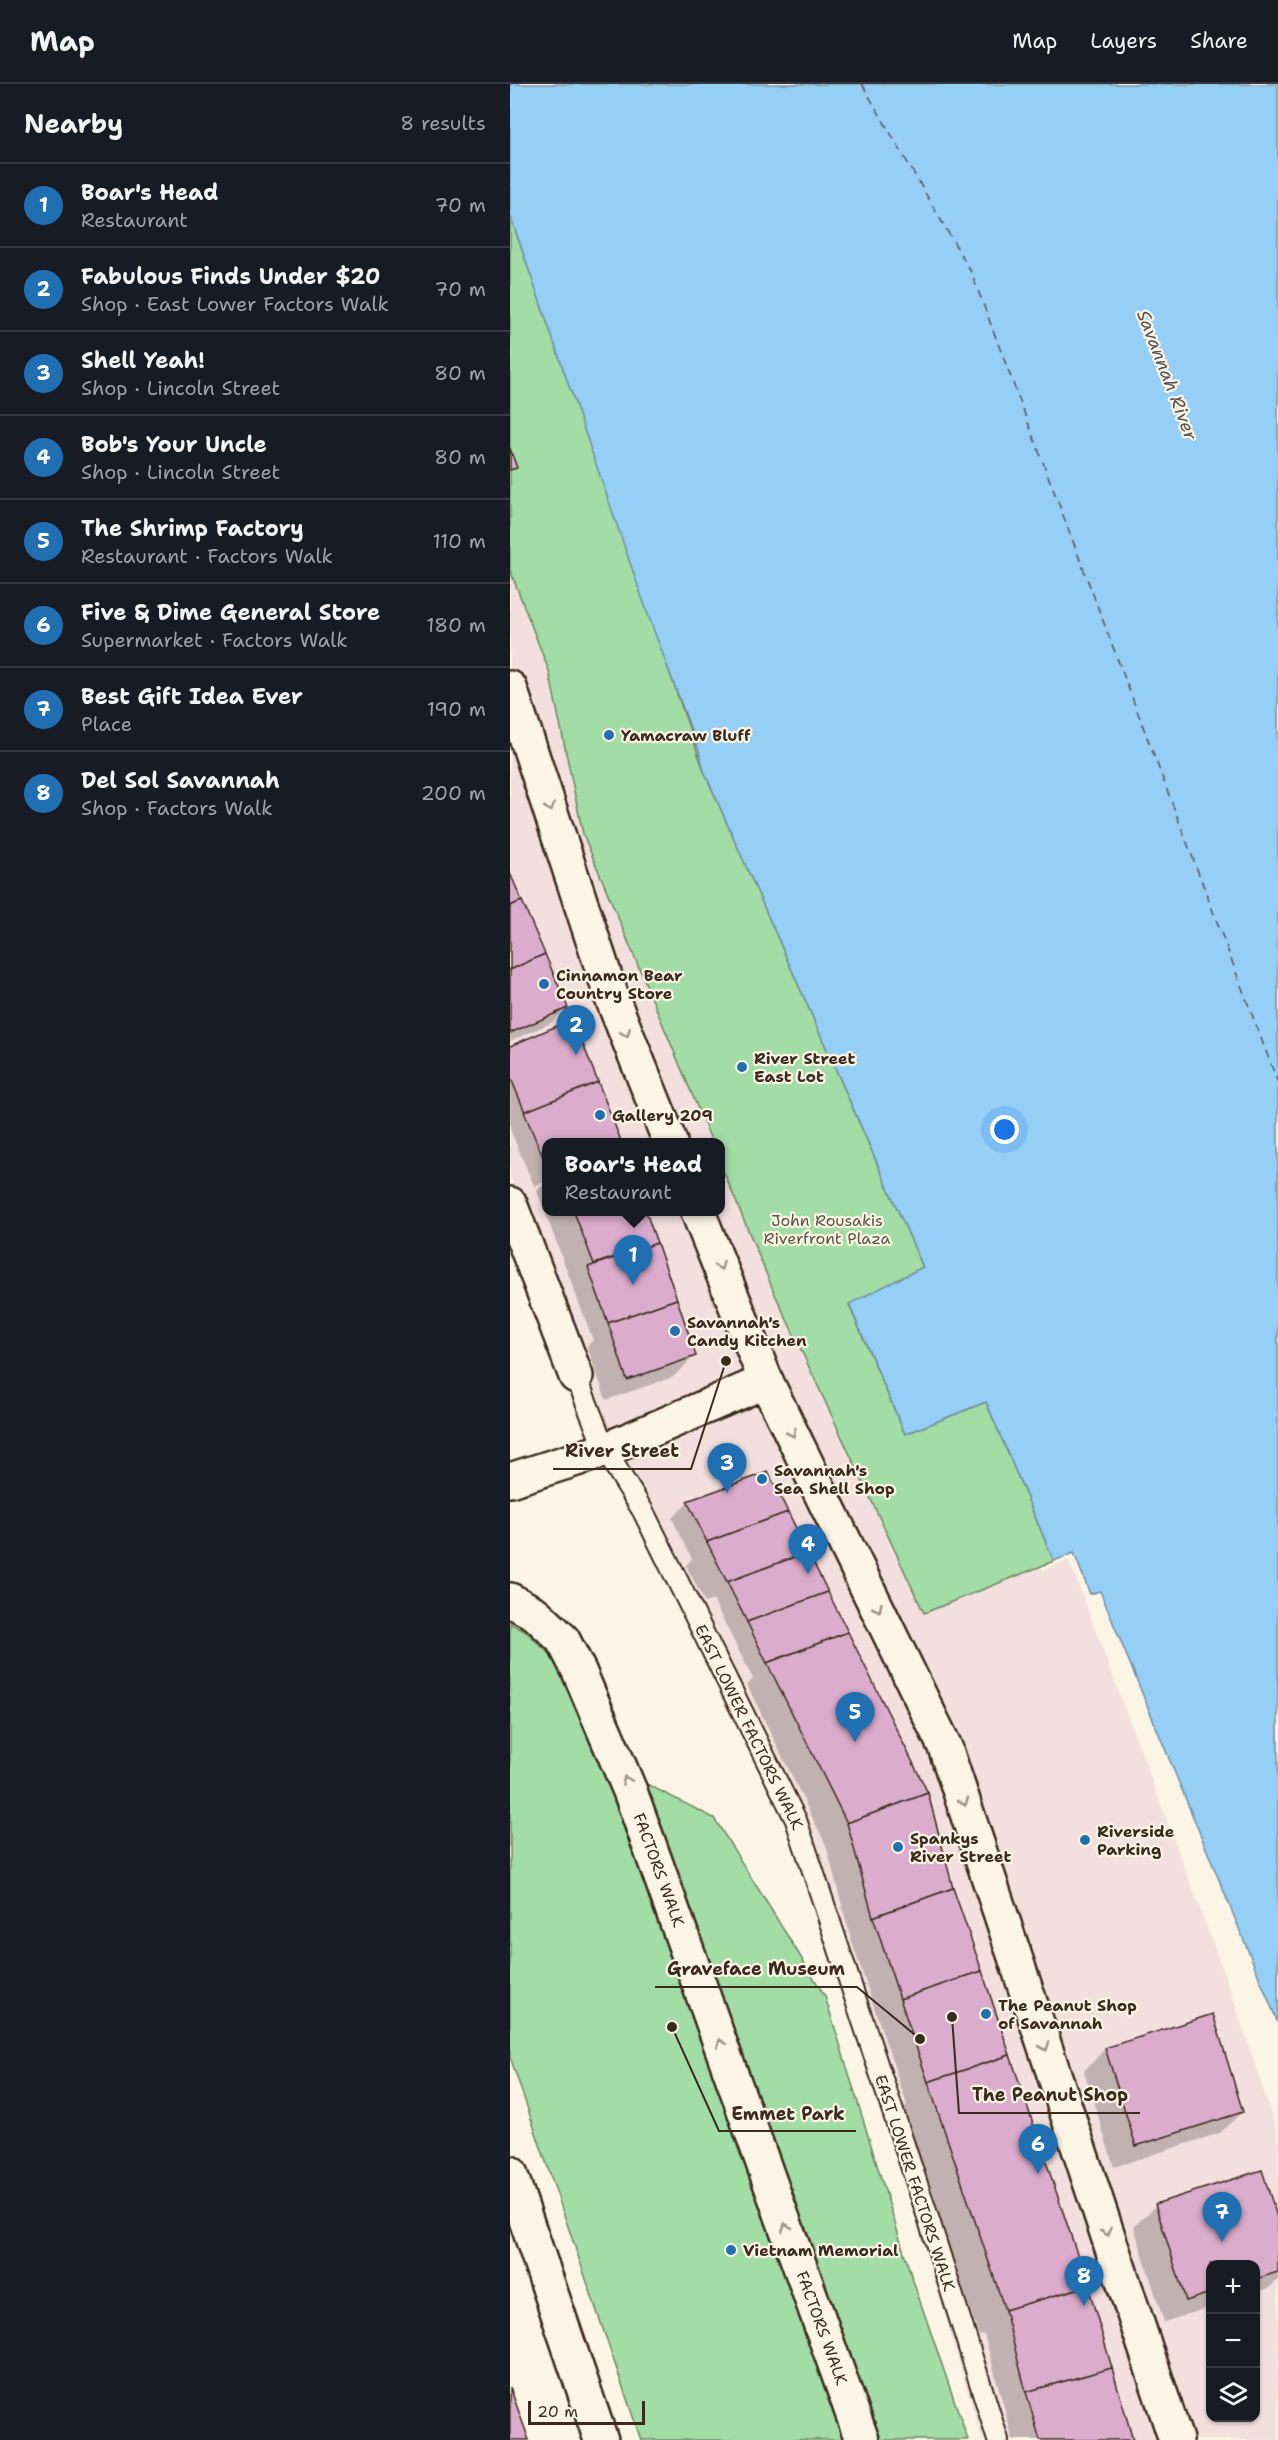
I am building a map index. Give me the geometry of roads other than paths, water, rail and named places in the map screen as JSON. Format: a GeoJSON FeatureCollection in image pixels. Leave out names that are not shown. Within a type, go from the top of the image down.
{"type":"FeatureCollection","features":[{"type":"Feature","properties":{"kind":"street"},"geometry":{"type":"LineString","coordinates":[[510,688],[521,756],[612,998],[668,1138]]}},
{"type":"Feature","properties":{"kind":"street","name":"EAST LOWER FACTORS WALK"},"geometry":{"type":"LineString","coordinates":[[510,1204],[576,1376]]}},
{"type":"Feature","properties":{"kind":"street"},"geometry":{"type":"LineString","coordinates":[[700,1216],[766,1381],[945,1747],[1176,2440]]}},
{"type":"Feature","properties":{"kind":"street"},"geometry":{"type":"LineString","coordinates":[[510,1480],[604,1450],[766,1381]]}},
{"type":"Feature","properties":{"kind":"street","name":"FACTORS WALK"},"geometry":{"type":"LineString","coordinates":[[510,1600],[536,1614],[563,1640],[579,1671],[630,1791],[862,2440]]}},
{"type":"Feature","properties":{"kind":"street"},"geometry":{"type":"LineString","coordinates":[[510,2173],[601,2440]]}},
{"type":"Feature","properties":{"kind":"lane","name":"EAST LOWER FACTORS WALK"},"geometry":{"type":"LineString","coordinates":[[576,1376],[604,1450],[643,1511],[796,1820],[926,2211],[998,2440]]}},
{"type":"Feature","properties":{"kind":"water","name":"Savannah River"},"geometry":{"type":"Polygon","coordinates":[[[510,84],[1278,84],[1278,2023],[1100,1591],[1090,1594],[1074,1553],[1054,1561],[986,1402],[905,1434],[849,1304],[923,1267],[704,771],[699,751],[647,612],[510,215],[510,84]]]}},
{"type":"Feature","properties":{"kind":"place","name":"Yamacraw Bluff"},"geometry":{"type":"Point","coordinates":[609,735]}},
{"type":"Feature","properties":{"kind":"place","name":"Cinnamon Bear Country Store"},"geometry":{"type":"Point","coordinates":[544,984]}},
{"type":"Feature","properties":{"kind":"place","name":"Fabulous Finds Under $20"},"geometry":{"type":"Point","coordinates":[576,1055]}},
{"type":"Feature","properties":{"kind":"place","name":"River Street East Lot"},"geometry":{"type":"Point","coordinates":[742,1067]}},
{"type":"Feature","properties":{"kind":"place","name":"Gallery 209"},"geometry":{"type":"Point","coordinates":[600,1115]}},
{"type":"Feature","properties":{"kind":"place","name":"Boar's Head"},"geometry":{"type":"Point","coordinates":[633,1285]}},
{"type":"Feature","properties":{"kind":"place","name":"Savannah's Candy Kitchen"},"geometry":{"type":"Point","coordinates":[675,1331]}},
{"type":"Feature","properties":{"kind":"place","name":"River Street"},"geometry":{"type":"Point","coordinates":[726,1361]}},
{"type":"Feature","properties":{"kind":"place","name":"Savannah's Sea Shell Shop"},"geometry":{"type":"Point","coordinates":[762,1479]}},
{"type":"Feature","properties":{"kind":"place","name":"Shell Yeah!"},"geometry":{"type":"Point","coordinates":[727,1493]}},
{"type":"Feature","properties":{"kind":"place","name":"Bob's Your Uncle"},"geometry":{"type":"Point","coordinates":[808,1574]}},
{"type":"Feature","properties":{"kind":"place","name":"The Shrimp Factory"},"geometry":{"type":"Point","coordinates":[855,1742]}},
{"type":"Feature","properties":{"kind":"place","name":"Riverside Parking"},"geometry":{"type":"Point","coordinates":[1085,1840]}},
{"type":"Feature","properties":{"kind":"place","name":"Spankys River Street"},"geometry":{"type":"Point","coordinates":[898,1847]}},
{"type":"Feature","properties":{"kind":"place","name":"The Peanut Shop of Savannah"},"geometry":{"type":"Point","coordinates":[986,2014]}},
{"type":"Feature","properties":{"kind":"place","name":"The Peanut Shop"},"geometry":{"type":"Point","coordinates":[952,2017]}},
{"type":"Feature","properties":{"kind":"place","name":"Emmet Park"},"geometry":{"type":"Point","coordinates":[672,2027]}},
{"type":"Feature","properties":{"kind":"place","name":"Graveface Museum"},"geometry":{"type":"Point","coordinates":[920,2039]}},
{"type":"Feature","properties":{"kind":"place","name":"Five & Dime General Store"},"geometry":{"type":"Point","coordinates":[1038,2174]}},
{"type":"Feature","properties":{"kind":"place","name":"Best Gift Idea Ever"},"geometry":{"type":"Point","coordinates":[1222,2242]}},
{"type":"Feature","properties":{"kind":"place","name":"Vietnam Memorial"},"geometry":{"type":"Point","coordinates":[731,2250]}},
{"type":"Feature","properties":{"kind":"place","name":"Del Sol Savannah"},"geometry":{"type":"Point","coordinates":[1084,2306]}},
{"type":"Feature","properties":{"kind":"park label","name":"John Rousakis Riverfront Plaza"},"geometry":{"type":"Point","coordinates":[827,1229]}}]}
